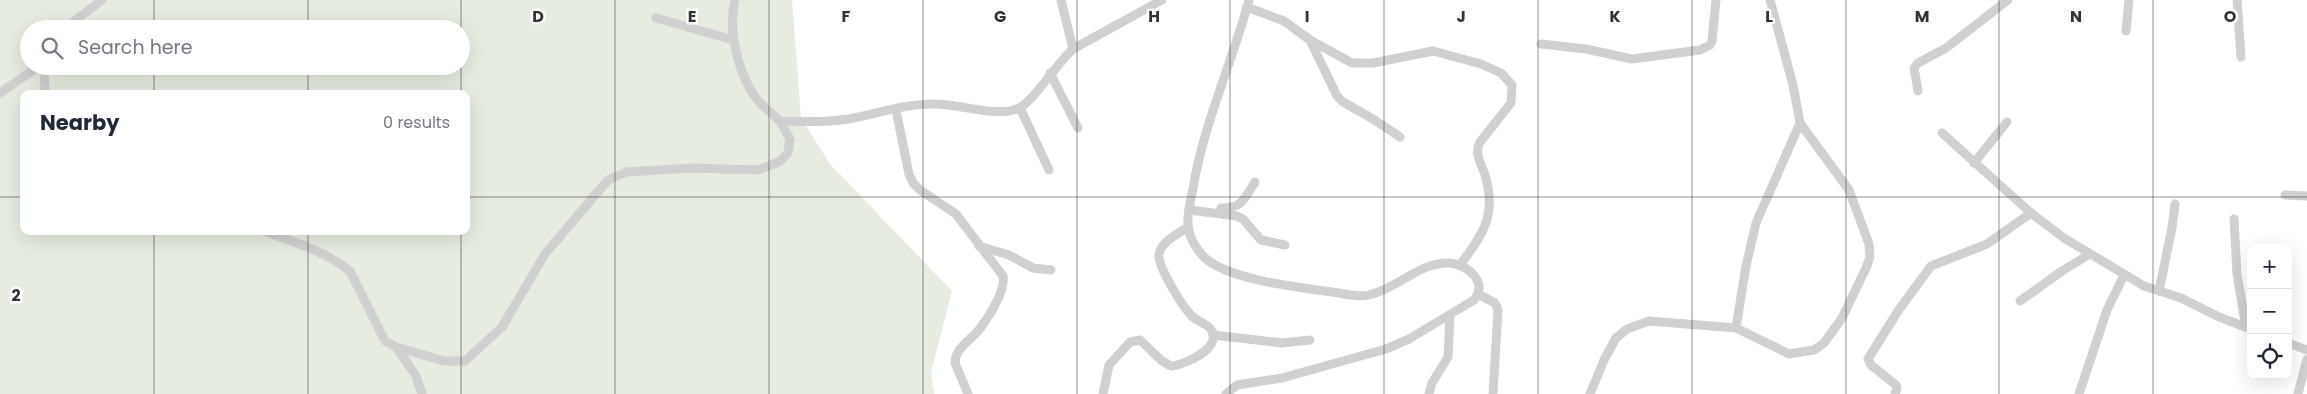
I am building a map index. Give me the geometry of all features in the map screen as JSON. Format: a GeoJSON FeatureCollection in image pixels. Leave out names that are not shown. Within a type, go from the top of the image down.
{"type":"FeatureCollection","features":[{"type":"Feature","properties":{"kind":"street"},"geometry":{"type":"LineString","coordinates":[[73,20],[102,0]]}},
{"type":"Feature","properties":{"kind":"street"},"geometry":{"type":"LineString","coordinates":[[275,235],[307,247],[340,263],[350,271],[385,341],[396,347],[444,362],[458,362],[469,358],[502,327],[534,270],[560,234],[608,180],[626,172],[694,168],[758,170],[779,162],[788,153],[790,138],[780,121],[759,102],[747,84],[733,40],[731,21],[735,0]]}},
{"type":"Feature","properties":{"kind":"street"},"geometry":{"type":"LineString","coordinates":[[1061,0],[1073,49]]}},
{"type":"Feature","properties":{"kind":"street"},"geometry":{"type":"LineString","coordinates":[[780,121],[847,119],[920,104],[992,111],[1008,111],[1020,108],[1030,100],[1050,73],[1073,49],[1162,0]]}},
{"type":"Feature","properties":{"kind":"street"},"geometry":{"type":"LineString","coordinates":[[1541,44],[1586,49],[1632,59],[1700,50],[1710,46],[1712,41],[1716,0]]}},
{"type":"Feature","properties":{"kind":"street"},"geometry":{"type":"LineString","coordinates":[[1590,394],[1607,352],[1616,338],[1627,329],[1649,321],[1658,320],[1736,328],[1789,354],[1814,350],[1824,343],[1842,318],[1869,262],[1867,236],[1848,190],[1800,124],[1785,50],[1770,0]]}},
{"type":"Feature","properties":{"kind":"street"},"geometry":{"type":"LineString","coordinates":[[1918,91],[1914,68],[1918,62],[1946,48],[1997,3],[2008,0]]}},
{"type":"Feature","properties":{"kind":"street"},"geometry":{"type":"LineString","coordinates":[[2126,31],[2129,0]]}},
{"type":"Feature","properties":{"kind":"street"},"geometry":{"type":"LineString","coordinates":[[2237,0],[2241,57]]}},
{"type":"Feature","properties":{"kind":"street"},"geometry":{"type":"LineString","coordinates":[[1226,394],[1237,385],[1282,378],[1386,349],[1450,316],[1478,294],[1480,284],[1468,270],[1460,265],[1436,264],[1396,285],[1367,296],[1289,287],[1216,266],[1195,246],[1188,226],[1198,157],[1248,4],[1284,21],[1310,40],[1352,63],[1373,63],[1434,51],[1481,64],[1501,73],[1509,80],[1513,90],[1511,103],[1477,148],[1489,195],[1489,215],[1486,226],[1460,265]]}},
{"type":"Feature","properties":{"kind":"street"},"geometry":{"type":"LineString","coordinates":[[656,18],[733,40]]}},
{"type":"Feature","properties":{"kind":"street"},"geometry":{"type":"LineString","coordinates":[[1310,40],[1337,96],[1343,102],[1400,137]]}},
{"type":"Feature","properties":{"kind":"street"},"geometry":{"type":"LineString","coordinates":[[1050,73],[1078,128]]}},
{"type":"Feature","properties":{"kind":"street"},"geometry":{"type":"LineString","coordinates":[[0,93],[26,75]]}},
{"type":"Feature","properties":{"kind":"street"},"geometry":{"type":"LineString","coordinates":[[44,75],[44,90]]}},
{"type":"Feature","properties":{"kind":"street"},"geometry":{"type":"LineString","coordinates":[[1020,108],[1050,170]]}},
{"type":"Feature","properties":{"kind":"street"},"geometry":{"type":"LineString","coordinates":[[896,110],[909,174],[913,183],[956,214],[1003,276],[1004,282],[1000,294],[982,326],[958,352],[956,357],[956,363],[968,394]]}},
{"type":"Feature","properties":{"kind":"street"},"geometry":{"type":"LineString","coordinates":[[1974,163],[2007,122]]}},
{"type":"Feature","properties":{"kind":"street"},"geometry":{"type":"LineString","coordinates":[[1736,328],[1746,266],[1756,223],[1800,124]]}},
{"type":"Feature","properties":{"kind":"street"},"geometry":{"type":"LineString","coordinates":[[1942,133],[2031,213],[2090,254],[2144,286],[2181,298],[2219,317],[2247,328]]}},
{"type":"Feature","properties":{"kind":"street"},"geometry":{"type":"LineString","coordinates":[[1210,212],[1220,208],[1236,208],[1255,182]]}},
{"type":"Feature","properties":{"kind":"street"},"geometry":{"type":"LineString","coordinates":[[2285,194],[2307,196]]}},
{"type":"Feature","properties":{"kind":"street"},"geometry":{"type":"LineString","coordinates":[[2159,290],[2175,204]]}},
{"type":"Feature","properties":{"kind":"street"},"geometry":{"type":"LineString","coordinates":[[1189,210],[1237,216],[1243,219],[1261,240],[1284,245]]}},
{"type":"Feature","properties":{"kind":"street"},"geometry":{"type":"LineString","coordinates":[[1895,394],[1896,385],[1871,365],[1868,359],[1901,306],[1931,266],[1987,244],[2031,213]]}},
{"type":"Feature","properties":{"kind":"street"},"geometry":{"type":"LineString","coordinates":[[2234,219],[2237,274],[2247,323]]}},
{"type":"Feature","properties":{"kind":"street"},"geometry":{"type":"LineString","coordinates":[[1188,226],[1161,248],[1159,256],[1160,266],[1190,315],[1210,328],[1214,334],[1282,344],[1310,340]]}},
{"type":"Feature","properties":{"kind":"street"},"geometry":{"type":"LineString","coordinates":[[979,246],[1009,255],[1033,268],[1051,270]]}},
{"type":"Feature","properties":{"kind":"street"},"geometry":{"type":"LineString","coordinates":[[2020,301],[2090,254]]}},
{"type":"Feature","properties":{"kind":"street"},"geometry":{"type":"LineString","coordinates":[[2079,394],[2107,310],[2124,275]]}},
{"type":"Feature","properties":{"kind":"street"},"geometry":{"type":"LineString","coordinates":[[1478,294],[1494,303],[1498,310],[1493,394]]}},
{"type":"Feature","properties":{"kind":"street"},"geometry":{"type":"LineString","coordinates":[[1429,394],[1432,383],[1448,357],[1450,316]]}},
{"type":"Feature","properties":{"kind":"street"},"geometry":{"type":"LineString","coordinates":[[1103,394],[1109,365],[1130,342],[1140,340],[1166,364],[1175,366],[1202,354],[1211,344],[1214,334]]}},
{"type":"Feature","properties":{"kind":"street"},"geometry":{"type":"LineString","coordinates":[[2292,344],[2307,350]]}},
{"type":"Feature","properties":{"kind":"street"},"geometry":{"type":"LineString","coordinates":[[396,347],[416,376],[422,394]]}},
{"type":"Feature","properties":{"kind":"street"},"geometry":{"type":"LineString","coordinates":[[2298,394],[2307,359]]}},
{"type":"Feature","properties":{"kind":"shaded area"},"geometry":{"type":"Polygon","coordinates":[[[0,0],[792,0],[801,118],[830,164],[952,291],[931,372],[934,394],[0,394],[0,0]]]}}]}
